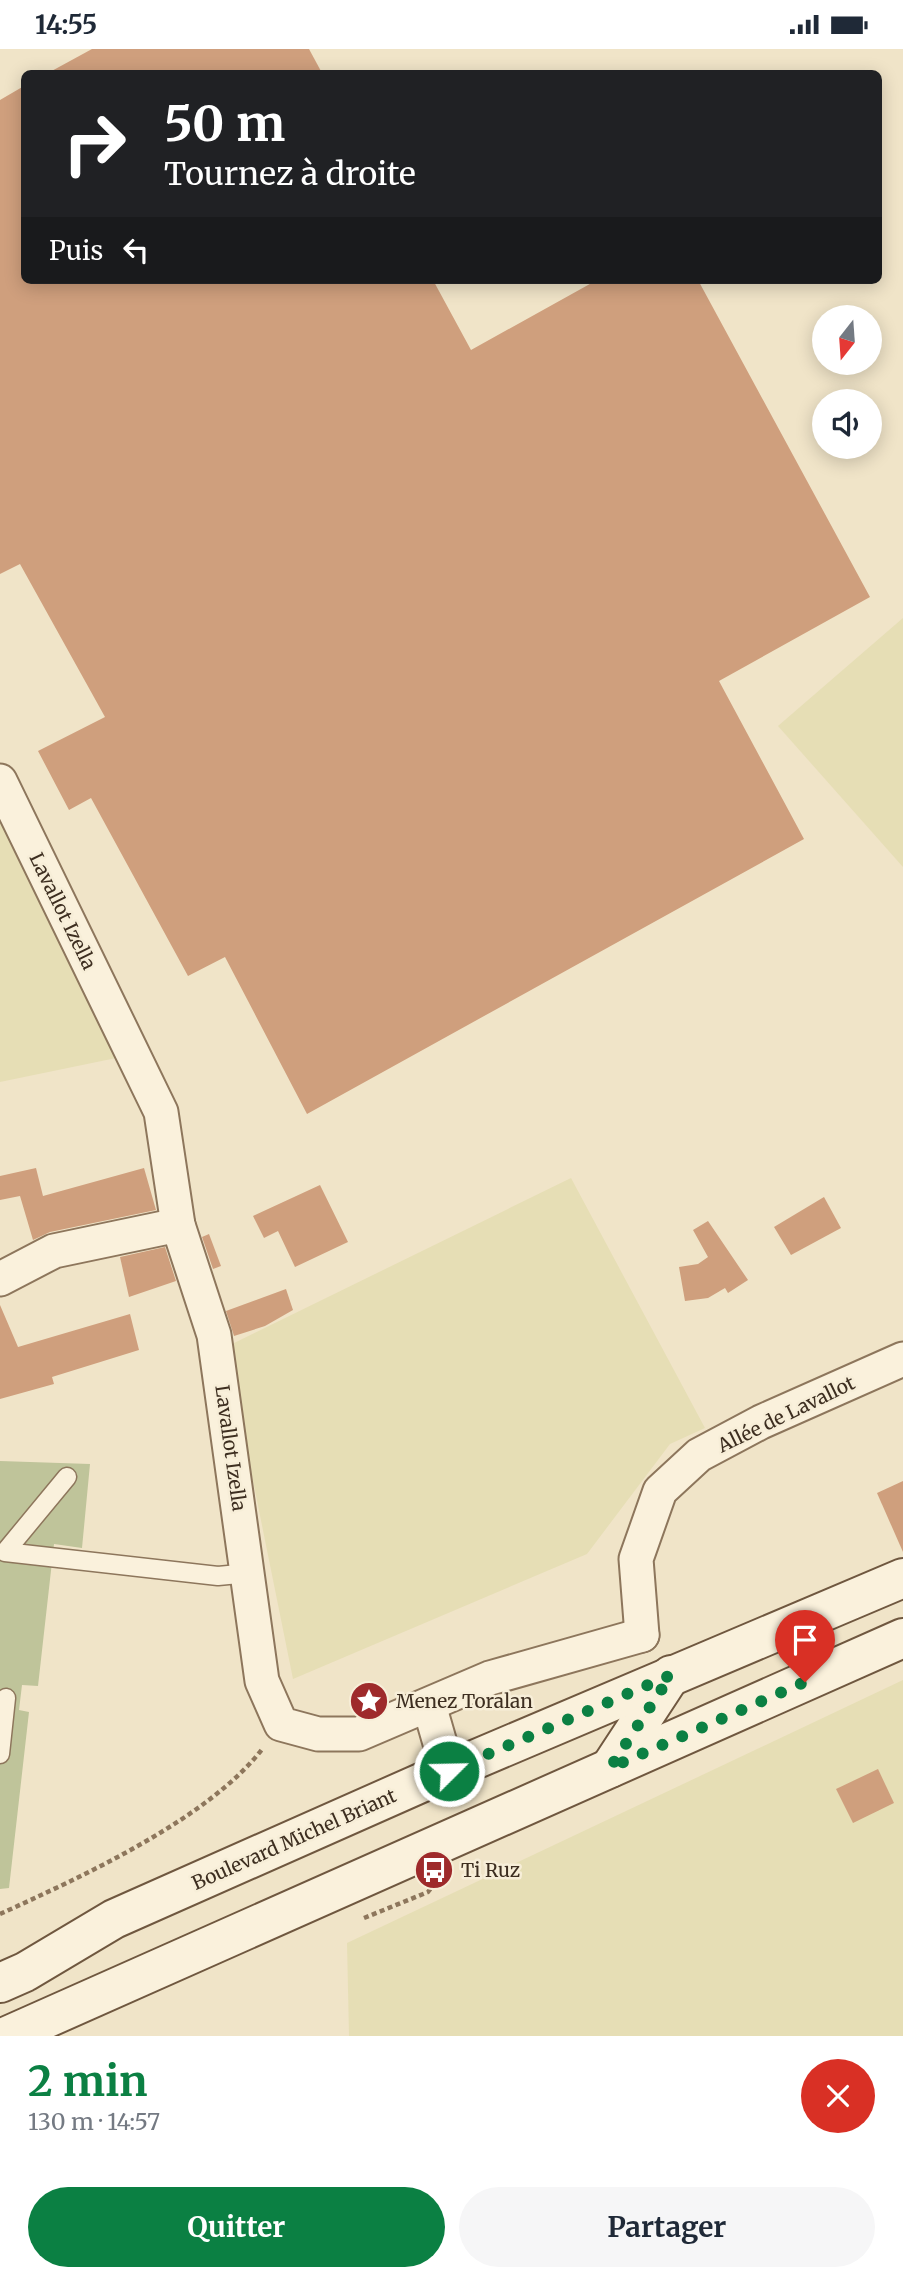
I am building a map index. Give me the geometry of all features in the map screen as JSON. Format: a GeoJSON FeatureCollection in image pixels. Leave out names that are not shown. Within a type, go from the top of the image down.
{"type":"FeatureCollection","features":[{"type":"Feature","properties":{"kind":"main road","name":"Boulevard Michel Briant"},"geometry":{"type":"LineString","coordinates":[[12,1977],[114,1919],[671,1675],[903,1578]]}},
{"type":"Feature","properties":{"kind":"main road"},"geometry":{"type":"LineString","coordinates":[[7,2036],[903,1638]]}},
{"type":"Feature","properties":{"kind":"main road"},"geometry":{"type":"LineString","coordinates":[[610,1768],[671,1675]]}},
{"type":"Feature","properties":{"kind":"street","name":"Lavallot Izella"},"geometry":{"type":"LineString","coordinates":[[0,781],[161,1112],[178,1225],[214,1335],[262,1681],[281,1724]]}},
{"type":"Feature","properties":{"kind":"street"},"geometry":{"type":"LineString","coordinates":[[0,1279],[54,1251],[178,1225]]}},
{"type":"Feature","properties":{"kind":"street","name":"Allée de Lavallot"},"geometry":{"type":"LineString","coordinates":[[642,1635],[636,1559],[660,1491],[699,1455],[751,1427],[903,1359]]}},
{"type":"Feature","properties":{"kind":"street"},"geometry":{"type":"LineString","coordinates":[[281,1724],[318,1734],[359,1734],[490,1678],[642,1635],[671,1675]]}},
{"type":"Feature","properties":{"kind":"street"},"geometry":{"type":"LineString","coordinates":[[429,1705],[449,1771]]}},
{"type":"Feature","properties":{"kind":"lane"},"geometry":{"type":"LineString","coordinates":[[2,1553],[68,1477]]}},
{"type":"Feature","properties":{"kind":"lane"},"geometry":{"type":"LineString","coordinates":[[2,1553],[218,1576],[249,1573]]}},
{"type":"Feature","properties":{"kind":"lane"},"geometry":{"type":"LineString","coordinates":[[0,1754],[9,1698]]}},
{"type":"Feature","properties":{"kind":"path"},"geometry":{"type":"LineString","coordinates":[[0,1914],[52,1890],[132,1847],[220,1793],[256,1757],[281,1724]]}},
{"type":"Feature","properties":{"kind":"shaded area"},"geometry":{"type":"Polygon","coordinates":[[[903,618],[903,867],[778,726],[903,618]]]}},
{"type":"Feature","properties":{"kind":"shaded area"},"geometry":{"type":"Polygon","coordinates":[[[0,822],[121,1057],[0,1082],[0,822]]]}},
{"type":"Feature","properties":{"kind":"shaded area"},"geometry":{"type":"Polygon","coordinates":[[[571,1178],[705,1428],[670,1444],[587,1554],[293,1679],[226,1347],[571,1178]]]}},
{"type":"Feature","properties":{"kind":"shaded area"},"geometry":{"type":"Polygon","coordinates":[[[903,1680],[903,2036],[349,2036],[347,1943],[903,1680]]]}},
{"type":"Feature","properties":{"kind":"green space"},"geometry":{"type":"Polygon","coordinates":[[[0,1461],[90,1464],[82,1548],[54,1544],[38,1686],[22,1685],[19,1710],[29,1712],[9,1888],[0,1889],[0,1461]]]}},
{"type":"Feature","properties":{"kind":"building"},"geometry":{"type":"Polygon","coordinates":[[[92,49],[309,49],[320,70],[54,70],[92,49]]]}},
{"type":"Feature","properties":{"kind":"building"},"geometry":{"type":"Polygon","coordinates":[[[21,88],[21,284],[435,284],[471,350],[590,284],[700,284],[870,597],[719,681],[804,839],[307,1114],[225,957],[188,976],[91,798],[69,810],[38,751],[105,717],[20,564],[0,574],[0,100],[21,88]]]}},
{"type":"Feature","properties":{"kind":"building"},"geometry":{"type":"Polygon","coordinates":[[[36,1168],[43,1196],[144,1168],[156,1210],[50,1232],[33,1240],[20,1196],[0,1200],[0,1176],[36,1168]]]}},
{"type":"Feature","properties":{"kind":"building"},"geometry":{"type":"Polygon","coordinates":[[[320,1185],[348,1242],[295,1267],[278,1231],[264,1238],[253,1216],[320,1185]]]}},
{"type":"Feature","properties":{"kind":"building"},"geometry":{"type":"Polygon","coordinates":[[[824,1197],[841,1228],[791,1255],[774,1227],[824,1197]]]}},
{"type":"Feature","properties":{"kind":"building"},"geometry":{"type":"Polygon","coordinates":[[[708,1221],[748,1280],[728,1293],[725,1288],[708,1298],[685,1301],[679,1267],[698,1264],[708,1257],[693,1230],[708,1221]]]}},
{"type":"Feature","properties":{"kind":"building"},"geometry":{"type":"Polygon","coordinates":[[[209,1234],[221,1266],[213,1269],[202,1237],[209,1234]]]}},
{"type":"Feature","properties":{"kind":"building"},"geometry":{"type":"Polygon","coordinates":[[[165,1247],[176,1281],[129,1297],[120,1257],[165,1247]]]}},
{"type":"Feature","properties":{"kind":"building"},"geometry":{"type":"Polygon","coordinates":[[[286,1289],[293,1310],[265,1326],[234,1336],[226,1311],[286,1289]]]}},
{"type":"Feature","properties":{"kind":"building"},"geometry":{"type":"Polygon","coordinates":[[[0,1305],[18,1347],[130,1314],[139,1350],[52,1377],[54,1384],[0,1399],[0,1305]]]}},
{"type":"Feature","properties":{"kind":"building"},"geometry":{"type":"Polygon","coordinates":[[[903,1481],[903,1552],[877,1493],[903,1481]]]}},
{"type":"Feature","properties":{"kind":"building"},"geometry":{"type":"Polygon","coordinates":[[[878,1769],[894,1803],[853,1823],[836,1789],[878,1769]]]}},
{"type":"Feature","properties":{"kind":"place","name":"Menez Toralan"},"geometry":{"type":"Point","coordinates":[369,1701]}},
{"type":"Feature","properties":{"kind":"place","name":"Ti Ruz"},"geometry":{"type":"Point","coordinates":[434,1870]}},
{"type":"Feature","properties":{"kind":"route"},"geometry":{"type":"LineString","coordinates":[[449,1771],[671,1675],[610,1768],[805,1682]]}}]}
